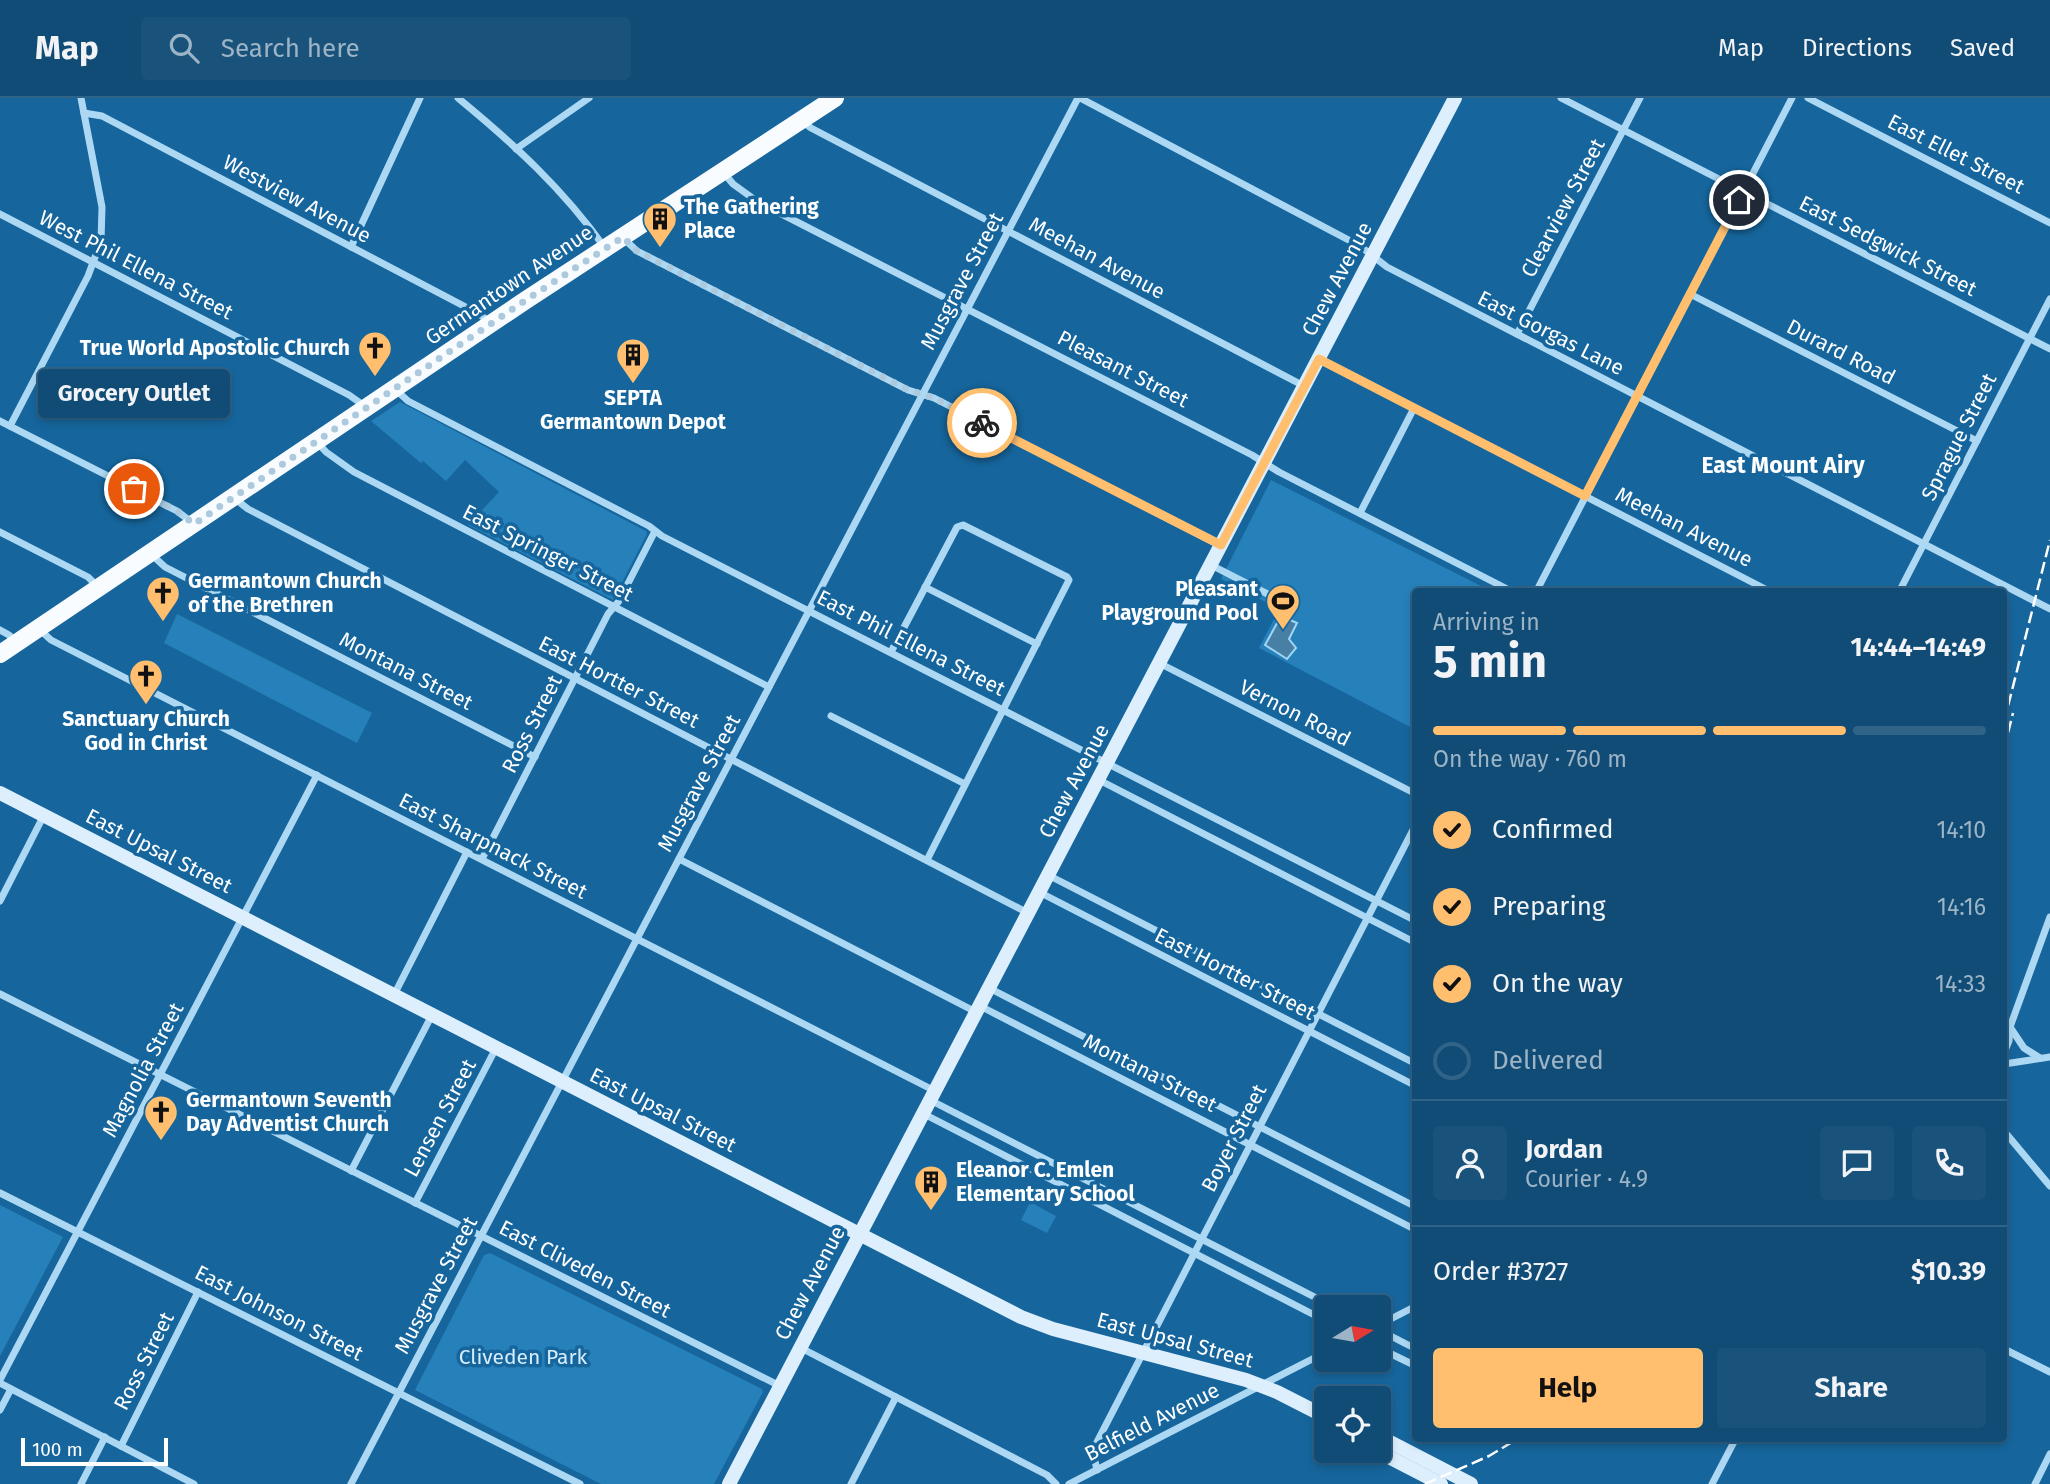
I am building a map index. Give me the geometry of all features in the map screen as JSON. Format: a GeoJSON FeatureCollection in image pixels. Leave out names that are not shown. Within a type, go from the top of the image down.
{"type":"FeatureCollection","features":[{"type":"Feature","properties":{"kind":"main road","name":"Germantown Avenue"},"geometry":{"type":"LineString","coordinates":[[0,654],[491,324],[835,98]]}},
{"type":"Feature","properties":{"kind":"street"},"geometry":{"type":"LineString","coordinates":[[10,426],[94,262],[101,241],[103,219],[82,98]]}},
{"type":"Feature","properties":{"kind":"street"},"geometry":{"type":"LineString","coordinates":[[351,247],[420,98]]}},
{"type":"Feature","properties":{"kind":"street"},"geometry":{"type":"LineString","coordinates":[[458,98],[560,191],[605,249]]}},
{"type":"Feature","properties":{"kind":"street"},"geometry":{"type":"LineString","coordinates":[[516,149],[589,98]]}},
{"type":"Feature","properties":{"kind":"street","name":"Musgrave Street"},"geometry":{"type":"LineString","coordinates":[[351,1484],[1079,98]]}},
{"type":"Feature","properties":{"kind":"street","name":"East Gorgas Lane"},"geometry":{"type":"LineString","coordinates":[[1079,98],[1360,246],[1387,267],[1923,543],[2003,588]]}},
{"type":"Feature","properties":{"kind":"street","name":"Chew Avenue"},"geometry":{"type":"LineString","coordinates":[[729,1484],[1455,98]]}},
{"type":"Feature","properties":{"kind":"street","name":"East Sedgwick Street"},"geometry":{"type":"LineString","coordinates":[[1560,98],[2050,349]]}},
{"type":"Feature","properties":{"kind":"street","name":"Clearview Street"},"geometry":{"type":"LineString","coordinates":[[1517,334],[1640,98]]}},
{"type":"Feature","properties":{"kind":"street"},"geometry":{"type":"LineString","coordinates":[[1538,588],[1792,98]]}},
{"type":"Feature","properties":{"kind":"street","name":"East Ellet Street"},"geometry":{"type":"LineString","coordinates":[[1808,98],[2050,223]]}},
{"type":"Feature","properties":{"kind":"street","name":"Westview Avenue"},"geometry":{"type":"LineString","coordinates":[[84,113],[102,116],[479,314],[491,324]]}},
{"type":"Feature","properties":{"kind":"street","name":"Meehan Avenue"},"geometry":{"type":"LineString","coordinates":[[802,120],[811,128],[1304,386]]}},
{"type":"Feature","properties":{"kind":"street","name":"Pleasant Street"},"geometry":{"type":"LineString","coordinates":[[723,172],[739,189],[758,202],[1505,588]]}},
{"type":"Feature","properties":{"kind":"street","name":"West Phil Ellena Street"},"geometry":{"type":"LineString","coordinates":[[0,214],[349,395],[367,408]]}},
{"type":"Feature","properties":{"kind":"street"},"geometry":{"type":"LineString","coordinates":[[623,237],[637,251],[908,390],[934,398],[1221,545]]}},
{"type":"Feature","properties":{"kind":"street","name":"Durard Road"},"geometry":{"type":"LineString","coordinates":[[1690,294],[1977,441]]}},
{"type":"Feature","properties":{"kind":"street","name":"Sprague Street"},"geometry":{"type":"LineString","coordinates":[[1901,588],[2050,299]]}},
{"type":"Feature","properties":{"kind":"street","name":"Meehan Avenue"},"geometry":{"type":"LineString","coordinates":[[1319,359],[1763,588]]}},
{"type":"Feature","properties":{"kind":"street","name":"East Phil Ellena Street"},"geometry":{"type":"LineString","coordinates":[[396,388],[408,401],[662,536],[1412,919]]}},
{"type":"Feature","properties":{"kind":"street"},"geometry":{"type":"LineString","coordinates":[[1360,513],[1414,408]]}},
{"type":"Feature","properties":{"kind":"street"},"geometry":{"type":"LineString","coordinates":[[0,421],[177,511],[194,524]]}},
{"type":"Feature","properties":{"kind":"street","name":"East Springer Street"},"geometry":{"type":"LineString","coordinates":[[317,441],[326,452],[346,467],[769,687]]}},
{"type":"Feature","properties":{"kind":"street","name":"East Hortter Street"},"geometry":{"type":"LineString","coordinates":[[233,498],[248,509],[1028,913]]}},
{"type":"Feature","properties":{"kind":"street"},"geometry":{"type":"LineString","coordinates":[[891,652],[960,525],[1069,580],[927,860]]}},
{"type":"Feature","properties":{"kind":"street","name":"Ross Street"},"geometry":{"type":"LineString","coordinates":[[482,859],[608,614],[655,531]]}},
{"type":"Feature","properties":{"kind":"street"},"geometry":{"type":"LineString","coordinates":[[0,532],[88,577],[100,588]]}},
{"type":"Feature","properties":{"kind":"street","name":"Montana Street"},"geometry":{"type":"LineString","coordinates":[[151,554],[165,567],[535,757]]}},
{"type":"Feature","properties":{"kind":"street"},"geometry":{"type":"LineString","coordinates":[[1211,565],[1287,604]]}},
{"type":"Feature","properties":{"kind":"street"},"geometry":{"type":"LineString","coordinates":[[925,587],[1037,644]]}},
{"type":"Feature","properties":{"kind":"street","name":"East Gorgas Lane"},"geometry":{"type":"LineString","coordinates":[[2007,590],[2050,608]]}},
{"type":"Feature","properties":{"kind":"street","name":"East Sharpnack Street"},"geometry":{"type":"LineString","coordinates":[[39,628],[51,640],[637,939],[1314,1297]]}},
{"type":"Feature","properties":{"kind":"street"},"geometry":{"type":"LineString","coordinates":[[0,630],[16,643]]}},
{"type":"Feature","properties":{"kind":"street","name":"Vernon Road"},"geometry":{"type":"LineString","coordinates":[[1159,663],[1412,792]]}},
{"type":"Feature","properties":{"kind":"street"},"geometry":{"type":"LineString","coordinates":[[831,716],[965,784]]}},
{"type":"Feature","properties":{"kind":"street","name":"Magnolia Street"},"geometry":{"type":"LineString","coordinates":[[0,1382],[317,775]]}},
{"type":"Feature","properties":{"kind":"street"},"geometry":{"type":"LineString","coordinates":[[1098,779],[1412,941]]}},
{"type":"Feature","properties":{"kind":"street","name":"East Upsal Street"},"geometry":{"type":"LineString","coordinates":[[0,793],[1030,1321],[1260,1385],[1314,1411]]}},
{"type":"Feature","properties":{"kind":"street"},"geometry":{"type":"LineString","coordinates":[[0,901],[44,816]]}},
{"type":"Feature","properties":{"kind":"street","name":"Boyer Street"},"geometry":{"type":"LineString","coordinates":[[1097,1470],[1094,1457],[1097,1442],[1412,832]]}},
{"type":"Feature","properties":{"kind":"street"},"geometry":{"type":"LineString","coordinates":[[394,996],[467,852]]}},
{"type":"Feature","properties":{"kind":"street","name":"Montana Street"},"geometry":{"type":"LineString","coordinates":[[679,859],[1250,1144],[1412,1228]]}},
{"type":"Feature","properties":{"kind":"street","name":"East Hortter Street"},"geometry":{"type":"LineString","coordinates":[[1048,875],[1412,1062]]}},
{"type":"Feature","properties":{"kind":"street","name":"East Hortter Street"},"geometry":{"type":"LineString","coordinates":[[1039,892],[1412,1084]]}},
{"type":"Feature","properties":{"kind":"street"},"geometry":{"type":"LineString","coordinates":[[2040,1059],[2024,1048],[2007,1029],[2050,917]]}},
{"type":"Feature","properties":{"kind":"street","name":"Montana Street"},"geometry":{"type":"LineString","coordinates":[[989,988],[1412,1205]]}},
{"type":"Feature","properties":{"kind":"street","name":"East Cliveden Street"},"geometry":{"type":"LineString","coordinates":[[0,994],[780,1386]]}},
{"type":"Feature","properties":{"kind":"street"},"geometry":{"type":"LineString","coordinates":[[351,1171],[432,1015]]}},
{"type":"Feature","properties":{"kind":"street","name":"Lensen Street"},"geometry":{"type":"LineString","coordinates":[[415,1203],[496,1048]]}},
{"type":"Feature","properties":{"kind":"street"},"geometry":{"type":"LineString","coordinates":[[2007,1063],[2050,1057]]}},
{"type":"Feature","properties":{"kind":"street"},"geometry":{"type":"LineString","coordinates":[[923,1113],[1314,1315]]}},
{"type":"Feature","properties":{"kind":"street"},"geometry":{"type":"LineString","coordinates":[[2007,1135],[2050,1186]]}},
{"type":"Feature","properties":{"kind":"street","name":"East Johnson Street"},"geometry":{"type":"LineString","coordinates":[[0,1193],[580,1484]]}},
{"type":"Feature","properties":{"kind":"street","name":"Ross Street"},"geometry":{"type":"LineString","coordinates":[[121,1446],[198,1292]]}},
{"type":"Feature","properties":{"kind":"street"},"geometry":{"type":"LineString","coordinates":[[1391,1321],[1412,1308]]}},
{"type":"Feature","properties":{"kind":"street"},"geometry":{"type":"LineString","coordinates":[[1391,1335],[1412,1347]]}},
{"type":"Feature","properties":{"kind":"street"},"geometry":{"type":"LineString","coordinates":[[800,1348],[1047,1475],[1056,1484]]}},
{"type":"Feature","properties":{"kind":"street"},"geometry":{"type":"LineString","coordinates":[[2007,1350],[2050,1372]]}},
{"type":"Feature","properties":{"kind":"street"},"geometry":{"type":"LineString","coordinates":[[1391,1354],[1412,1364]]}},
{"type":"Feature","properties":{"kind":"street","name":"Belfield Avenue"},"geometry":{"type":"LineString","coordinates":[[1069,1484],[1314,1358]]}},
{"type":"Feature","properties":{"kind":"street"},"geometry":{"type":"LineString","coordinates":[[0,1382],[194,1484]]}},
{"type":"Feature","properties":{"kind":"street"},"geometry":{"type":"LineString","coordinates":[[0,1410],[11,1389]]}},
{"type":"Feature","properties":{"kind":"street"},"geometry":{"type":"LineString","coordinates":[[851,1484],[896,1397]]}},
{"type":"Feature","properties":{"kind":"street"},"geometry":{"type":"LineString","coordinates":[[81,1484],[105,1437]]}},
{"type":"Feature","properties":{"kind":"street"},"geometry":{"type":"LineString","coordinates":[[1712,1484],[1734,1442]]}},
{"type":"Feature","properties":{"kind":"street"},"geometry":{"type":"LineString","coordinates":[[1391,1443],[1471,1484]]}},
{"type":"Feature","properties":{"kind":"street"},"geometry":{"type":"LineString","coordinates":[[2035,1484],[2047,1466],[2050,1454]]}},
{"type":"Feature","properties":{"kind":"street"},"geometry":{"type":"LineString","coordinates":[[1391,1459],[1441,1484]]}},
{"type":"Feature","properties":{"kind":"green space"},"geometry":{"type":"Polygon","coordinates":[[[400,402],[646,531],[647,534],[613,600],[468,525],[499,492],[465,460],[446,481],[371,421],[400,402]]]}},
{"type":"Feature","properties":{"kind":"green space"},"geometry":{"type":"Polygon","coordinates":[[[1271,480],[1485,588],[1412,588],[1412,728],[1259,648],[1279,609],[1221,579],[1271,480]]]}},
{"type":"Feature","properties":{"kind":"green space"},"geometry":{"type":"Polygon","coordinates":[[[177,614],[372,713],[357,743],[164,643],[177,614]]]}},
{"type":"Feature","properties":{"kind":"green space"},"geometry":{"type":"Polygon","coordinates":[[[1030,1202],[1056,1216],[1047,1233],[1021,1220],[1030,1202]]]}},
{"type":"Feature","properties":{"kind":"green space"},"geometry":{"type":"Polygon","coordinates":[[[0,1205],[63,1237],[0,1356],[0,1205]]]}},
{"type":"Feature","properties":{"kind":"green space","name":"Cliveden Park"},"geometry":{"type":"Polygon","coordinates":[[[490,1253],[762,1389],[763,1392],[714,1484],[601,1484],[415,1390],[484,1255],[490,1253]]]}},
{"type":"Feature","properties":{"kind":"shaded area","name":"Pleasant Playground Pool"},"geometry":{"type":"Polygon","coordinates":[[[1281,616],[1297,623],[1289,639],[1296,648],[1287,659],[1265,645],[1281,616]]]}},
{"type":"Feature","properties":{"kind":"railway"},"geometry":{"type":"LineString","coordinates":[[2007,710],[2050,540]]}},
{"type":"Feature","properties":{"kind":"railway"},"geometry":{"type":"LineString","coordinates":[[2007,737],[2013,713]]}},
{"type":"Feature","properties":{"kind":"railway"},"geometry":{"type":"LineString","coordinates":[[1425,1484],[1489,1456],[1512,1442]]}},
{"type":"Feature","properties":{"kind":"way so far"},"geometry":{"type":"LineString","coordinates":[[134,489],[177,511],[194,524],[623,237],[633,249],[908,390],[934,398],[982,423]]}},
{"type":"Feature","properties":{"kind":"place","name":"The Gathering Place"},"geometry":{"type":"Point","coordinates":[660,249]}},
{"type":"Feature","properties":{"kind":"place","name":"True World Apostolic Church"},"geometry":{"type":"Point","coordinates":[375,378]}},
{"type":"Feature","properties":{"kind":"place","name":"SEPTA Germantown Depot"},"geometry":{"type":"Point","coordinates":[633,385]}},
{"type":"Feature","properties":{"kind":"place","name":"Grocery Outlet"},"geometry":{"type":"Point","coordinates":[134,489]}},
{"type":"Feature","properties":{"kind":"place","name":"Germantown Church of the Brethren"},"geometry":{"type":"Point","coordinates":[163,623]}},
{"type":"Feature","properties":{"kind":"place","name":"Pleasant Playground Pool"},"geometry":{"type":"Point","coordinates":[1283,631]}},
{"type":"Feature","properties":{"kind":"place","name":"Sanctuary Church God in Christ"},"geometry":{"type":"Point","coordinates":[146,706]}},
{"type":"Feature","properties":{"kind":"place","name":"Germantown Seventh Day Adventist Church"},"geometry":{"type":"Point","coordinates":[161,1142]}},
{"type":"Feature","properties":{"kind":"place","name":"Eleanor C. Emlen Elementary School"},"geometry":{"type":"Point","coordinates":[931,1212]}},
{"type":"Feature","properties":{"kind":"district","name":"East Mount Airy"},"geometry":{"type":"Point","coordinates":[1783,465]}},
{"type":"Feature","properties":{"kind":"route"},"geometry":{"type":"LineString","coordinates":[[982,423],[1221,545],[1319,359],[1585,496],[1739,200]]}}]}
